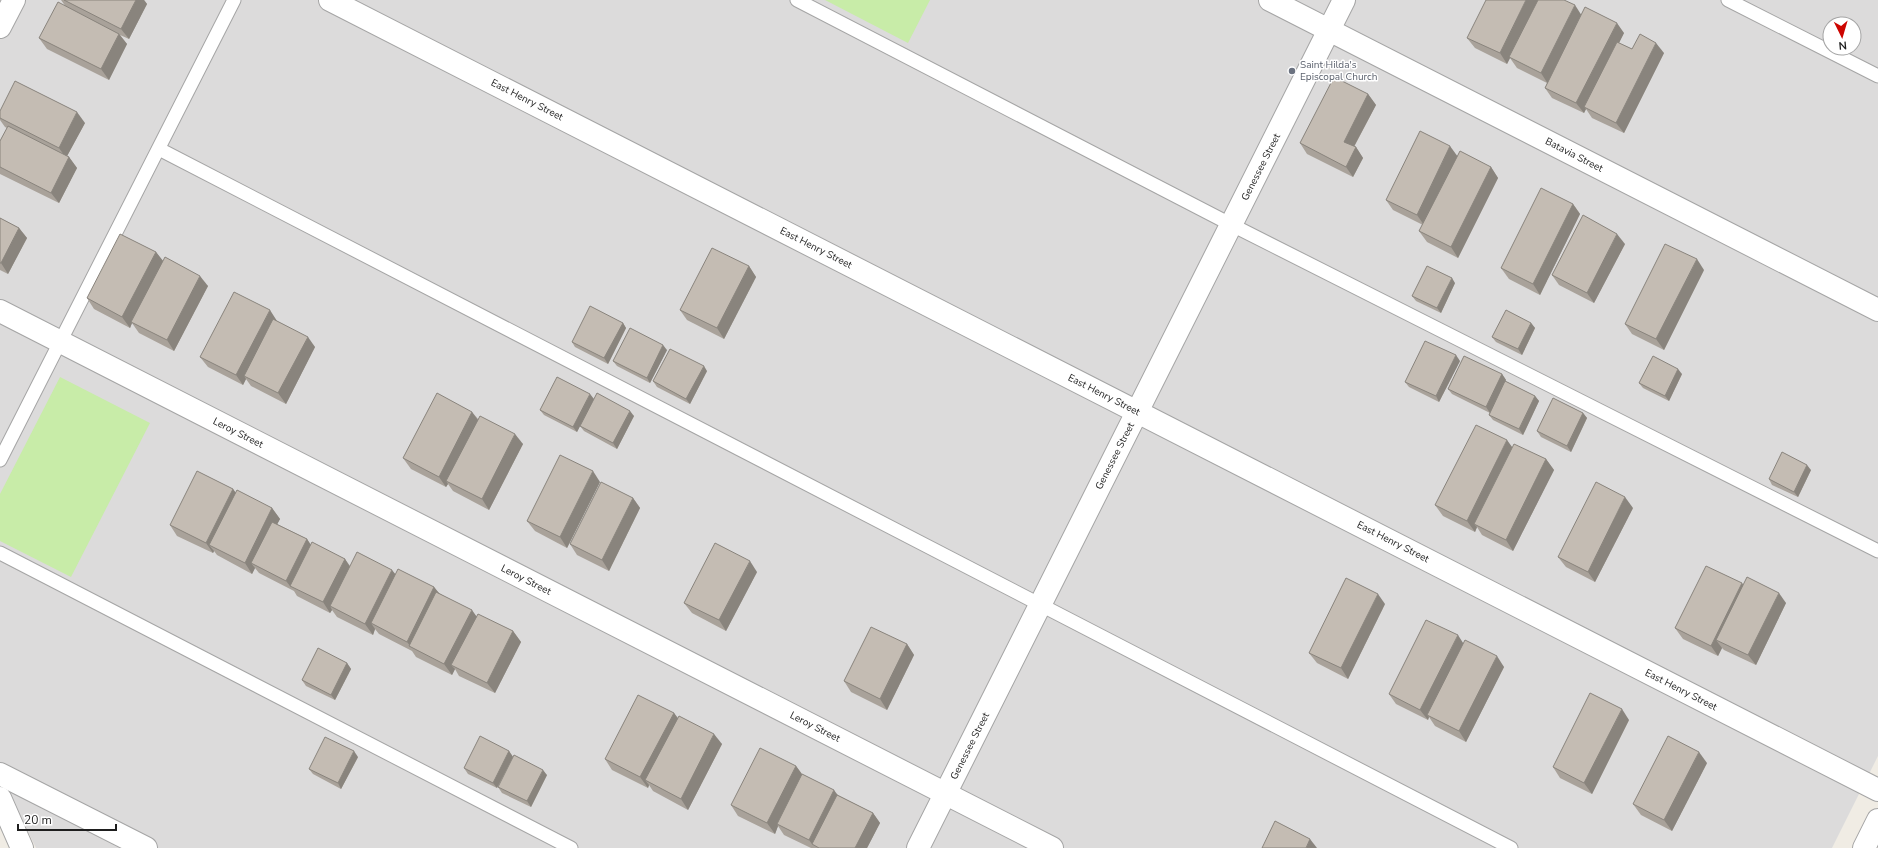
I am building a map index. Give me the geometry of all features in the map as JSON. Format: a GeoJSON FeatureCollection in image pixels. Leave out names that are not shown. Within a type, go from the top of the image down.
{"type":"FeatureCollection","features":[{"type":"Feature","properties":{"kind":"street"},"geometry":{"type":"LineString","coordinates":[[0,27],[14,0]]}},
{"type":"Feature","properties":{"kind":"street","name":"East Henry Street"},"geometry":{"type":"LineString","coordinates":[[330,0],[1878,790]]}},
{"type":"Feature","properties":{"kind":"street","name":"Batavia Street"},"geometry":{"type":"LineString","coordinates":[[1270,0],[1878,310]]}},
{"type":"Feature","properties":{"kind":"street","name":"Genessee Street"},"geometry":{"type":"LineString","coordinates":[[918,848],[1344,0]]}},
{"type":"Feature","properties":{"kind":"street","name":"Leroy Street"},"geometry":{"type":"LineString","coordinates":[[0,312],[1052,848]]}},
{"type":"Feature","properties":{"kind":"street"},"geometry":{"type":"LineString","coordinates":[[0,774],[146,848]]}},
{"type":"Feature","properties":{"kind":"street"},"geometry":{"type":"LineString","coordinates":[[0,798],[22,848]]}},
{"type":"Feature","properties":{"kind":"street"},"geometry":{"type":"LineString","coordinates":[[1864,848],[1878,820]]}},
{"type":"Feature","properties":{"kind":"lane"},"geometry":{"type":"LineString","coordinates":[[0,460],[234,0]]}},
{"type":"Feature","properties":{"kind":"lane"},"geometry":{"type":"LineString","coordinates":[[797,0],[1232,225],[1878,551]]}},
{"type":"Feature","properties":{"kind":"lane"},"geometry":{"type":"LineString","coordinates":[[1728,0],[1878,76]]}},
{"type":"Feature","properties":{"kind":"lane"},"geometry":{"type":"LineString","coordinates":[[158,149],[1511,848]]}},
{"type":"Feature","properties":{"kind":"lane"},"geometry":{"type":"LineString","coordinates":[[0,553],[572,848]]}},
{"type":"Feature","properties":{"kind":"shaded area"},"geometry":{"type":"Polygon","coordinates":[[[0,0],[1878,0],[1878,756],[1832,848],[36,848],[0,775],[0,0]]]}},
{"type":"Feature","properties":{"kind":"green space"},"geometry":{"type":"Polygon","coordinates":[[[825,0],[930,0],[908,43],[825,0]]]}},
{"type":"Feature","properties":{"kind":"green space"},"geometry":{"type":"Polygon","coordinates":[[[60,377],[150,423],[71,577],[0,541],[0,494],[60,377]]]}},
{"type":"Feature","properties":{"kind":"building"},"geometry":{"type":"Polygon","coordinates":[[[64,0],[136,0],[121,29],[64,0]]]}},
{"type":"Feature","properties":{"kind":"building"},"geometry":{"type":"Polygon","coordinates":[[[1486,0],[1526,0],[1500,53],[1467,38],[1486,0]]]}},
{"type":"Feature","properties":{"kind":"building"},"geometry":{"type":"Polygon","coordinates":[[[1538,0],[1564,0],[1575,5],[1541,73],[1509,57],[1538,0]]]}},
{"type":"Feature","properties":{"kind":"building"},"geometry":{"type":"Polygon","coordinates":[[[58,2],[119,34],[101,69],[39,38],[58,2]]]}},
{"type":"Feature","properties":{"kind":"building"},"geometry":{"type":"Polygon","coordinates":[[[1585,7],[1617,23],[1576,103],[1545,88],[1585,7]]]}},
{"type":"Feature","properties":{"kind":"building"},"geometry":{"type":"Polygon","coordinates":[[[1640,34],[1656,43],[1616,123],[1584,107],[1617,42],[1632,49],[1640,34]]]}},
{"type":"Feature","properties":{"kind":"building"},"geometry":{"type":"Polygon","coordinates":[[[1334,77],[1368,94],[1344,142],[1356,147],[1346,167],[1300,143],[1334,77]]]}},
{"type":"Feature","properties":{"kind":"building"},"geometry":{"type":"Polygon","coordinates":[[[15,81],[77,112],[59,148],[0,118],[0,111],[15,81]]]}},
{"type":"Feature","properties":{"kind":"building"},"geometry":{"type":"Polygon","coordinates":[[[8,126],[69,157],[51,193],[0,167],[0,141],[8,126]]]}},
{"type":"Feature","properties":{"kind":"building"},"geometry":{"type":"Polygon","coordinates":[[[1420,131],[1450,146],[1417,215],[1386,200],[1420,131]]]}},
{"type":"Feature","properties":{"kind":"building"},"geometry":{"type":"Polygon","coordinates":[[[1460,151],[1491,167],[1451,247],[1419,231],[1460,151]]]}},
{"type":"Feature","properties":{"kind":"building"},"geometry":{"type":"Polygon","coordinates":[[[1541,188],[1573,204],[1533,284],[1501,268],[1541,188]]]}},
{"type":"Feature","properties":{"kind":"building"},"geometry":{"type":"Polygon","coordinates":[[[1583,215],[1617,234],[1587,293],[1552,275],[1583,215]]]}},
{"type":"Feature","properties":{"kind":"building"},"geometry":{"type":"Polygon","coordinates":[[[0,218],[19,228],[1,263],[0,263],[0,218]]]}},
{"type":"Feature","properties":{"kind":"building"},"geometry":{"type":"Polygon","coordinates":[[[120,234],[156,252],[122,317],[87,298],[120,234]]]}},
{"type":"Feature","properties":{"kind":"building"},"geometry":{"type":"Polygon","coordinates":[[[1665,244],[1697,259],[1656,339],[1625,324],[1665,244]]]}},
{"type":"Feature","properties":{"kind":"building"},"geometry":{"type":"Polygon","coordinates":[[[712,248],[749,266],[717,328],[680,310],[712,248]]]}},
{"type":"Feature","properties":{"kind":"building"},"geometry":{"type":"Polygon","coordinates":[[[165,257],[200,276],[167,340],[131,322],[165,257]]]}},
{"type":"Feature","properties":{"kind":"building"},"geometry":{"type":"Polygon","coordinates":[[[1427,266],[1452,278],[1437,308],[1412,296],[1427,266]]]}},
{"type":"Feature","properties":{"kind":"building"},"geometry":{"type":"Polygon","coordinates":[[[234,292],[270,310],[236,375],[200,357],[234,292]]]}},
{"type":"Feature","properties":{"kind":"building"},"geometry":{"type":"Polygon","coordinates":[[[590,306],[623,323],[604,358],[572,342],[590,306]]]}},
{"type":"Feature","properties":{"kind":"building"},"geometry":{"type":"Polygon","coordinates":[[[1506,310],[1531,323],[1518,349],[1492,337],[1506,310]]]}},
{"type":"Feature","properties":{"kind":"building"},"geometry":{"type":"Polygon","coordinates":[[[273,319],[308,337],[278,393],[244,376],[273,319]]]}},
{"type":"Feature","properties":{"kind":"building"},"geometry":{"type":"Polygon","coordinates":[[[630,328],[663,345],[647,378],[613,361],[630,328]]]}},
{"type":"Feature","properties":{"kind":"building"},"geometry":{"type":"Polygon","coordinates":[[[1425,341],[1456,355],[1436,396],[1405,382],[1425,341]]]}},
{"type":"Feature","properties":{"kind":"building"},"geometry":{"type":"Polygon","coordinates":[[[670,349],[704,366],[686,399],[653,381],[670,349]]]}},
{"type":"Feature","properties":{"kind":"building"},"geometry":{"type":"Polygon","coordinates":[[[1464,356],[1502,374],[1486,407],[1448,389],[1464,356]]]}},
{"type":"Feature","properties":{"kind":"building"},"geometry":{"type":"Polygon","coordinates":[[[1653,356],[1678,369],[1665,396],[1639,383],[1653,356]]]}},
{"type":"Feature","properties":{"kind":"building"},"geometry":{"type":"Polygon","coordinates":[[[557,377],[590,394],[573,427],[540,410],[557,377]]]}},
{"type":"Feature","properties":{"kind":"building"},"geometry":{"type":"Polygon","coordinates":[[[1505,381],[1535,396],[1519,429],[1489,415],[1505,381]]]}},
{"type":"Feature","properties":{"kind":"building"},"geometry":{"type":"Polygon","coordinates":[[[437,393],[472,412],[439,477],[403,458],[437,393]]]}},
{"type":"Feature","properties":{"kind":"building"},"geometry":{"type":"Polygon","coordinates":[[[597,393],[630,411],[613,443],[580,426],[597,393]]]}},
{"type":"Feature","properties":{"kind":"building"},"geometry":{"type":"Polygon","coordinates":[[[1553,398],[1583,413],[1567,446],[1537,431],[1553,398]]]}},
{"type":"Feature","properties":{"kind":"building"},"geometry":{"type":"Polygon","coordinates":[[[480,416],[515,434],[482,499],[446,481],[480,416]]]}},
{"type":"Feature","properties":{"kind":"building"},"geometry":{"type":"Polygon","coordinates":[[[1476,425],[1507,440],[1467,521],[1435,505],[1476,425]]]}},
{"type":"Feature","properties":{"kind":"building"},"geometry":{"type":"Polygon","coordinates":[[[1514,444],[1546,459],[1506,540],[1474,524],[1514,444]]]}},
{"type":"Feature","properties":{"kind":"building"},"geometry":{"type":"Polygon","coordinates":[[[1782,452],[1807,465],[1794,492],[1769,479],[1782,452]]]}},
{"type":"Feature","properties":{"kind":"building"},"geometry":{"type":"Polygon","coordinates":[[[560,455],[593,471],[560,537],[527,521],[560,455]]]}},
{"type":"Feature","properties":{"kind":"building"},"geometry":{"type":"Polygon","coordinates":[[[197,471],[233,489],[206,543],[170,525],[197,471]]]}},
{"type":"Feature","properties":{"kind":"building"},"geometry":{"type":"Polygon","coordinates":[[[601,482],[633,498],[602,560],[570,544],[601,482]]]}},
{"type":"Feature","properties":{"kind":"building"},"geometry":{"type":"Polygon","coordinates":[[[1596,482],[1625,497],[1588,572],[1558,557],[1596,482]]]}},
{"type":"Feature","properties":{"kind":"building"},"geometry":{"type":"Polygon","coordinates":[[[237,490],[272,508],[245,563],[209,545],[237,490]]]}},
{"type":"Feature","properties":{"kind":"building"},"geometry":{"type":"Polygon","coordinates":[[[272,522],[307,539],[286,581],[251,563],[272,522]]]}},
{"type":"Feature","properties":{"kind":"building"},"geometry":{"type":"Polygon","coordinates":[[[312,542],[345,559],[323,602],[290,586],[312,542]]]}},
{"type":"Feature","properties":{"kind":"building"},"geometry":{"type":"Polygon","coordinates":[[[715,543],[750,561],[719,620],[684,603],[715,543]]]}},
{"type":"Feature","properties":{"kind":"building"},"geometry":{"type":"Polygon","coordinates":[[[357,552],[392,570],[365,624],[330,606],[357,552]]]}},
{"type":"Feature","properties":{"kind":"building"},"geometry":{"type":"Polygon","coordinates":[[[1706,566],[1742,583],[1711,646],[1675,628],[1706,566]]]}},
{"type":"Feature","properties":{"kind":"building"},"geometry":{"type":"Polygon","coordinates":[[[398,569],[434,587],[407,642],[371,623],[398,569]]]}},
{"type":"Feature","properties":{"kind":"building"},"geometry":{"type":"Polygon","coordinates":[[[1747,577],[1779,593],[1748,655],[1716,640],[1747,577]]]}},
{"type":"Feature","properties":{"kind":"building"},"geometry":{"type":"Polygon","coordinates":[[[1346,578],[1378,594],[1341,668],[1309,653],[1346,578]]]}},
{"type":"Feature","properties":{"kind":"building"},"geometry":{"type":"Polygon","coordinates":[[[436,592],[472,610],[444,664],[409,646],[436,592]]]}},
{"type":"Feature","properties":{"kind":"building"},"geometry":{"type":"Polygon","coordinates":[[[478,614],[513,631],[487,683],[451,665],[478,614]]]}},
{"type":"Feature","properties":{"kind":"building"},"geometry":{"type":"Polygon","coordinates":[[[1426,620],[1458,635],[1420,710],[1389,694],[1426,620]]]}},
{"type":"Feature","properties":{"kind":"building"},"geometry":{"type":"Polygon","coordinates":[[[871,627],[907,644],[880,699],[844,681],[871,627]]]}},
{"type":"Feature","properties":{"kind":"building"},"geometry":{"type":"Polygon","coordinates":[[[1465,640],[1497,656],[1459,731],[1427,715],[1465,640]]]}},
{"type":"Feature","properties":{"kind":"building"},"geometry":{"type":"Polygon","coordinates":[[[318,648],[347,663],[331,695],[302,680],[318,648]]]}},
{"type":"Feature","properties":{"kind":"building"},"geometry":{"type":"Polygon","coordinates":[[[1590,693],[1622,709],[1584,783],[1553,767],[1590,693]]]}},
{"type":"Feature","properties":{"kind":"building"},"geometry":{"type":"Polygon","coordinates":[[[638,695],[674,713],[640,777],[605,759],[638,695]]]}},
{"type":"Feature","properties":{"kind":"building"},"geometry":{"type":"Polygon","coordinates":[[[679,716],[714,734],[681,799],[645,780],[679,716]]]}},
{"type":"Feature","properties":{"kind":"building"},"geometry":{"type":"Polygon","coordinates":[[[480,736],[509,751],[493,783],[464,768],[480,736]]]}},
{"type":"Feature","properties":{"kind":"building"},"geometry":{"type":"Polygon","coordinates":[[[1668,736],[1699,752],[1664,820],[1633,804],[1668,736]]]}},
{"type":"Feature","properties":{"kind":"building"},"geometry":{"type":"Polygon","coordinates":[[[325,737],[354,751],[338,783],[309,769],[325,737]]]}},
{"type":"Feature","properties":{"kind":"building"},"geometry":{"type":"Polygon","coordinates":[[[760,748],[796,766],[767,823],[731,805],[760,748]]]}},
{"type":"Feature","properties":{"kind":"building"},"geometry":{"type":"Polygon","coordinates":[[[514,755],[543,770],[527,801],[498,787],[514,755]]]}},
{"type":"Feature","properties":{"kind":"building"},"geometry":{"type":"Polygon","coordinates":[[[802,774],[834,790],[809,840],[777,824],[802,774]]]}},
{"type":"Feature","properties":{"kind":"building"},"geometry":{"type":"Polygon","coordinates":[[[837,795],[873,813],[855,848],[819,848],[812,844],[837,795]]]}},
{"type":"Feature","properties":{"kind":"building"},"geometry":{"type":"Polygon","coordinates":[[[1275,821],[1310,839],[1306,848],[1262,848],[1275,821]]]}},
{"type":"Feature","properties":{"kind":"place","name":"Saint Hilda's Episcopal Church"},"geometry":{"type":"Point","coordinates":[1292,71]}}]}
